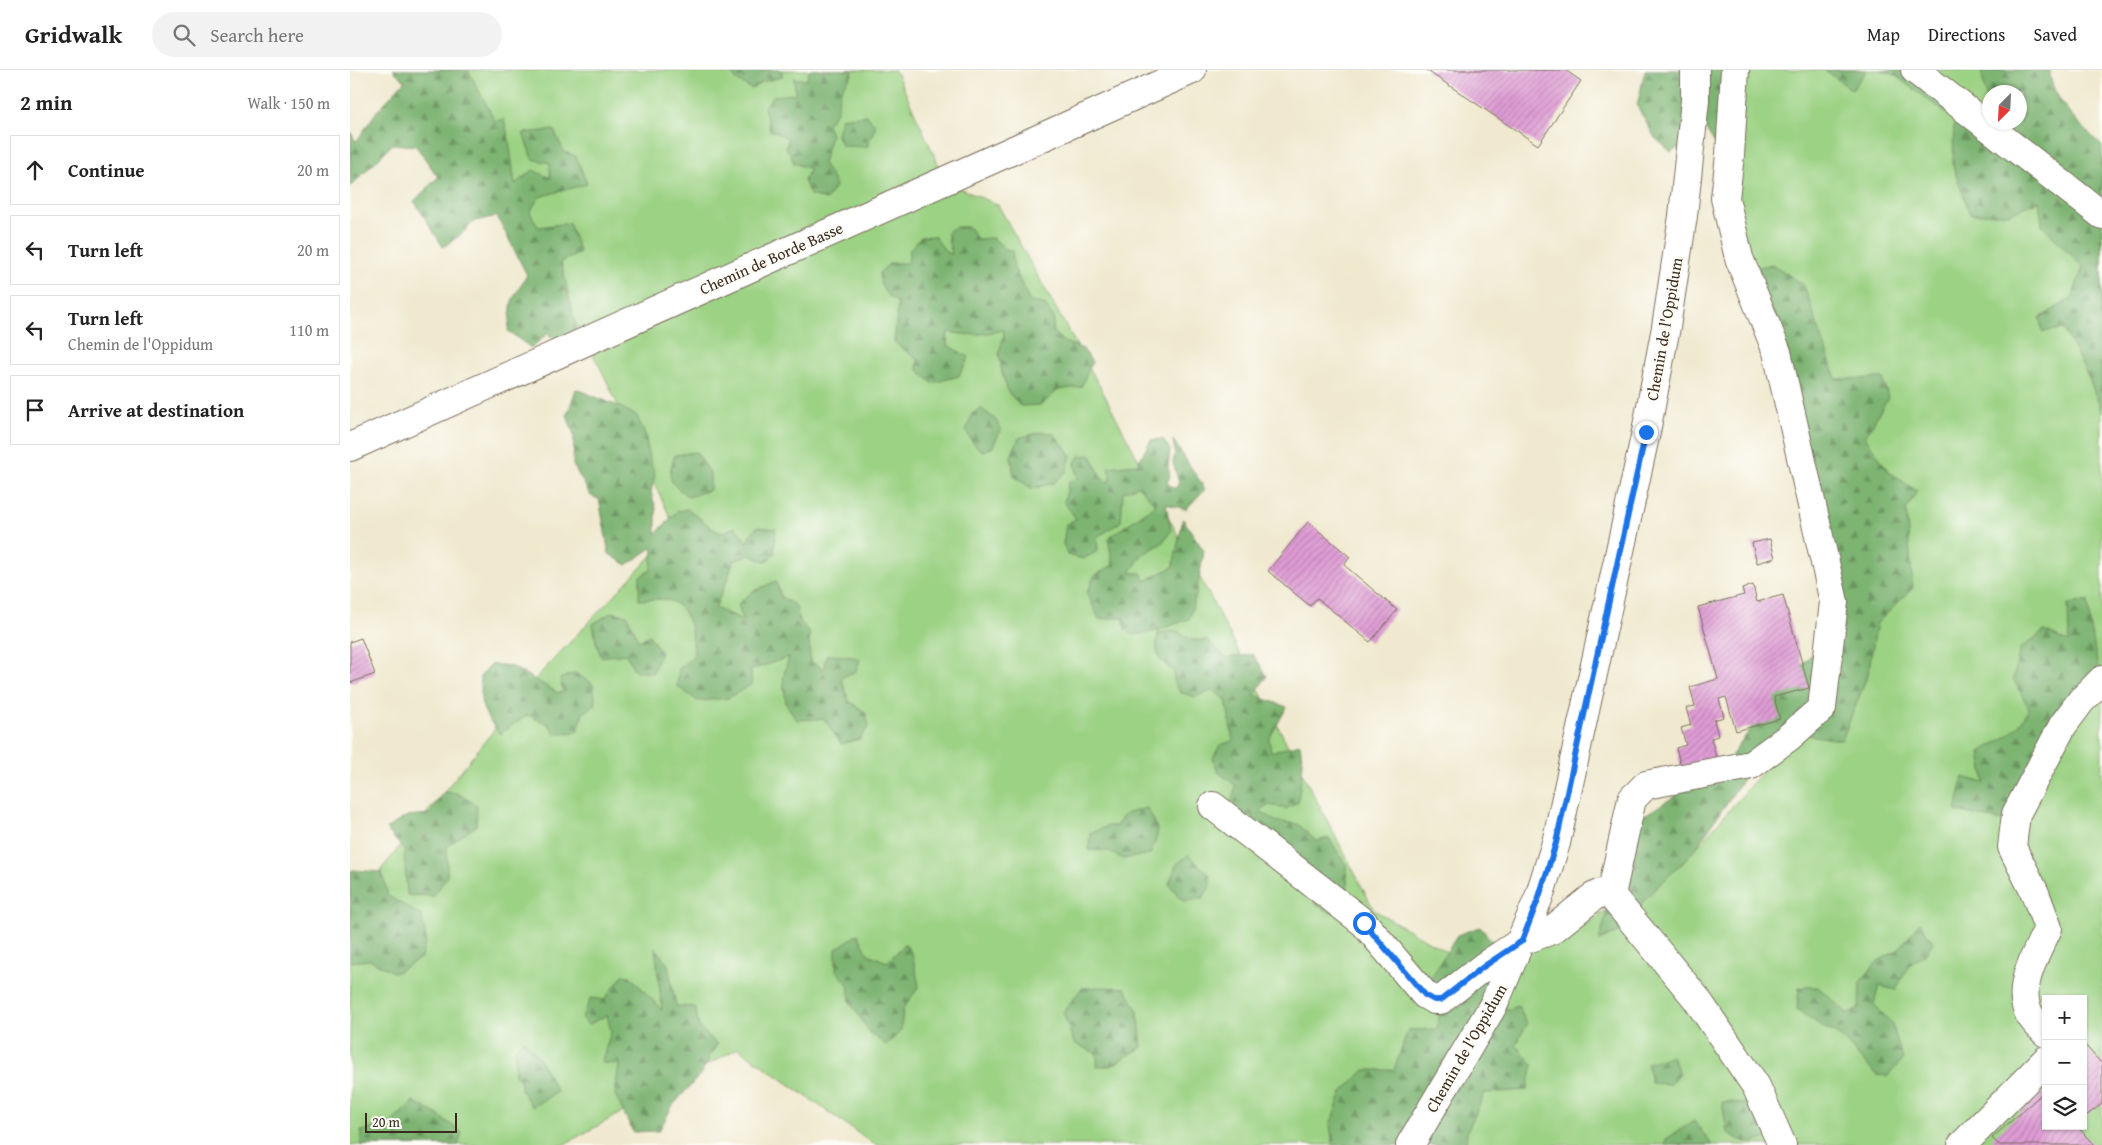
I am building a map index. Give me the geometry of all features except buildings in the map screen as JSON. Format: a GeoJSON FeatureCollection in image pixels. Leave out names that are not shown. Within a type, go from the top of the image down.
{"type":"FeatureCollection","features":[{"type":"Feature","properties":{"kind":"street","name":"Chemin de Borde Basse"},"geometry":{"type":"LineString","coordinates":[[350,447],[1192,70]]}},
{"type":"Feature","properties":{"kind":"street","name":"Chemin de l'Oppidum"},"geometry":{"type":"LineString","coordinates":[[1410,1145],[1494,1004],[1539,897],[1556,843],[1646,432],[1666,327],[1683,216],[1695,100],[1695,70]]}},
{"type":"Feature","properties":{"kind":"street"},"geometry":{"type":"LineString","coordinates":[[1611,894],[1632,799],[1646,785],[1751,765],[1789,737],[1822,708],[1834,602],[1777,352],[1739,258],[1725,198],[1730,155],[1734,70]]}},
{"type":"Feature","properties":{"kind":"street"},"geometry":{"type":"LineString","coordinates":[[1914,70],[2102,215]]}},
{"type":"Feature","properties":{"kind":"street"},"geometry":{"type":"LineString","coordinates":[[2042,1029],[2030,1017],[2024,996],[2029,970],[2048,928],[2012,847],[2016,814],[2063,725],[2081,701],[2102,680]]}},
{"type":"Feature","properties":{"kind":"street"},"geometry":{"type":"LineString","coordinates":[[1213,806],[1364,923],[1425,995],[1434,1000],[1441,1000],[1483,967],[1522,941],[1552,930],[1593,897],[1601,893],[1611,894],[1696,998],[1751,1078],[1782,1145]]}},
{"type":"Feature","properties":{"kind":"street"},"geometry":{"type":"LineString","coordinates":[[1962,1145],[2042,1064]]}},
{"type":"Feature","properties":{"kind":"green space"},"geometry":{"type":"Polygon","coordinates":[[[393,70],[468,70],[495,121],[504,119],[515,184],[533,170],[550,178],[550,163],[532,159],[523,133],[554,130],[564,152],[576,156],[587,184],[539,197],[530,212],[538,227],[569,223],[580,253],[561,262],[583,357],[547,334],[531,348],[508,331],[512,301],[527,275],[497,216],[475,221],[458,237],[443,247],[414,201],[438,177],[416,146],[393,144],[350,187],[350,131],[356,142],[377,111],[405,81],[393,70]]]}},
{"type":"Feature","properties":{"kind":"green space"},"geometry":{"type":"Polygon","coordinates":[[[438,70],[895,70],[947,183],[998,205],[1104,394],[1374,910],[1454,956],[1555,943],[1682,864],[1847,675],[1843,521],[1722,213],[1715,70],[2017,70],[2102,151],[2102,1145],[875,1145],[738,1048],[563,1145],[350,1145],[350,908],[536,678],[676,530],[603,373],[438,70]]]}},
{"type":"Feature","properties":{"kind":"green space"},"geometry":{"type":"Polygon","coordinates":[[[730,70],[782,70],[782,77],[762,82],[752,89],[736,80],[730,70]]]}},
{"type":"Feature","properties":{"kind":"green space"},"geometry":{"type":"Polygon","coordinates":[[[809,70],[853,70],[841,92],[838,111],[827,124],[831,135],[823,163],[836,185],[826,200],[810,195],[804,180],[810,169],[794,163],[786,148],[788,138],[770,130],[764,107],[773,96],[795,94],[794,78],[807,80],[809,70]]]}},
{"type":"Feature","properties":{"kind":"green space"},"geometry":{"type":"Polygon","coordinates":[[[1645,70],[1744,70],[1723,158],[1699,117],[1699,136],[1671,152],[1655,138],[1637,106],[1645,70]]]}},
{"type":"Feature","properties":{"kind":"green space"},"geometry":{"type":"Polygon","coordinates":[[[1825,70],[1867,70],[1852,90],[1825,70]]]}},
{"type":"Feature","properties":{"kind":"green space"},"geometry":{"type":"Polygon","coordinates":[[[1882,70],[1900,70],[1979,134],[1987,157],[1997,144],[1994,130],[2027,130],[2027,85],[1984,85],[1981,70],[2050,70],[2051,81],[2061,101],[2077,121],[2102,146],[2102,413],[2091,383],[2064,329],[2042,332],[2040,318],[2072,298],[2083,267],[2042,225],[2039,201],[2008,214],[1970,214],[1953,166],[1954,119],[1896,76],[1882,70]]]}},
{"type":"Feature","properties":{"kind":"green space"},"geometry":{"type":"Polygon","coordinates":[[[866,115],[876,125],[867,147],[842,146],[837,135],[841,118],[866,115]]]}},
{"type":"Feature","properties":{"kind":"green space"},"geometry":{"type":"Polygon","coordinates":[[[957,227],[969,227],[977,239],[993,238],[1006,249],[1012,251],[1014,268],[1030,302],[1044,304],[1054,317],[1053,332],[1064,342],[1083,349],[1092,362],[1081,387],[1058,390],[1041,405],[1020,406],[1008,392],[1002,373],[999,353],[1004,335],[1003,330],[976,334],[948,332],[947,345],[969,357],[959,376],[932,383],[917,369],[918,360],[894,342],[898,303],[884,291],[879,273],[890,263],[908,263],[910,249],[921,237],[934,236],[947,253],[952,254],[948,240],[948,231],[957,227]]]}},
{"type":"Feature","properties":{"kind":"green space"},"geometry":{"type":"Polygon","coordinates":[[[1772,264],[1804,285],[1836,379],[1883,378],[1888,398],[1865,437],[1889,472],[1917,491],[1906,510],[1913,588],[1877,623],[1868,674],[1842,740],[1776,731],[1693,852],[1645,899],[1623,930],[1599,940],[1632,823],[1729,759],[1774,697],[1823,641],[1824,529],[1749,269],[1772,264]]]}},
{"type":"Feature","properties":{"kind":"green space"},"geometry":{"type":"Polygon","coordinates":[[[576,389],[616,405],[637,416],[646,436],[648,454],[655,475],[651,492],[656,509],[656,534],[677,511],[688,509],[721,533],[735,527],[747,542],[757,527],[776,529],[774,554],[766,562],[749,555],[733,561],[715,608],[743,620],[738,604],[752,592],[776,581],[781,597],[796,606],[799,620],[809,632],[810,661],[823,669],[827,654],[860,659],[856,671],[841,678],[849,701],[865,712],[869,726],[860,739],[841,744],[824,719],[797,720],[786,704],[783,678],[789,657],[751,670],[752,684],[728,698],[698,701],[677,686],[679,669],[694,655],[689,623],[686,615],[675,603],[665,599],[639,600],[640,576],[651,570],[653,547],[627,565],[609,554],[599,499],[591,496],[573,465],[574,435],[567,415],[576,389]]]}},
{"type":"Feature","properties":{"kind":"green space"},"geometry":{"type":"Polygon","coordinates":[[[981,408],[996,420],[1001,430],[992,448],[982,451],[973,443],[966,431],[972,414],[981,408]]]}},
{"type":"Feature","properties":{"kind":"green space"},"geometry":{"type":"Polygon","coordinates":[[[1041,432],[1053,433],[1071,456],[1066,472],[1053,483],[1032,489],[1014,476],[1011,456],[1019,438],[1041,432]]]}},
{"type":"Feature","properties":{"kind":"green space"},"geometry":{"type":"Polygon","coordinates":[[[1163,439],[1170,450],[1168,467],[1170,476],[1167,483],[1175,489],[1179,483],[1173,463],[1175,452],[1173,440],[1205,489],[1186,509],[1166,504],[1171,531],[1162,543],[1142,555],[1130,573],[1141,573],[1145,581],[1173,567],[1183,519],[1204,551],[1196,595],[1189,619],[1154,632],[1133,635],[1125,629],[1124,618],[1099,619],[1087,593],[1094,576],[1113,565],[1108,538],[1156,505],[1138,486],[1123,492],[1121,522],[1097,537],[1098,551],[1083,559],[1068,555],[1063,544],[1066,524],[1076,519],[1064,502],[1069,482],[1078,478],[1075,463],[1079,456],[1091,455],[1102,479],[1109,482],[1111,475],[1108,467],[1137,464],[1151,440],[1163,439]]]}},
{"type":"Feature","properties":{"kind":"green space"},"geometry":{"type":"Polygon","coordinates":[[[696,452],[710,472],[710,490],[689,497],[673,484],[670,475],[675,455],[696,452]]]}},
{"type":"Feature","properties":{"kind":"green space"},"geometry":{"type":"Polygon","coordinates":[[[2088,601],[2100,678],[2007,822],[1956,811],[1963,777],[1985,783],[1980,752],[2015,729],[2029,708],[2013,679],[2020,649],[2044,631],[2069,642],[2068,604],[2088,601]]]}},
{"type":"Feature","properties":{"kind":"green space"},"geometry":{"type":"Polygon","coordinates":[[[612,612],[627,615],[639,641],[649,635],[661,653],[652,673],[635,671],[626,654],[601,657],[593,624],[612,612]]]}},
{"type":"Feature","properties":{"kind":"green space"},"geometry":{"type":"Polygon","coordinates":[[[1177,631],[1192,640],[1207,640],[1226,658],[1253,654],[1267,676],[1254,695],[1287,707],[1269,739],[1271,752],[1300,744],[1303,764],[1298,802],[1286,809],[1270,805],[1260,810],[1275,821],[1298,824],[1316,841],[1329,838],[1346,865],[1349,906],[1330,913],[1315,903],[1301,863],[1280,876],[1271,867],[1230,804],[1236,786],[1218,772],[1213,758],[1220,745],[1233,741],[1226,700],[1213,690],[1195,697],[1180,692],[1175,684],[1173,670],[1163,663],[1157,650],[1158,633],[1177,631]]]}},
{"type":"Feature","properties":{"kind":"green space"},"geometry":{"type":"Polygon","coordinates":[[[491,664],[511,666],[558,693],[563,692],[560,679],[575,673],[593,684],[596,704],[583,713],[577,732],[556,734],[548,724],[527,715],[500,734],[489,720],[483,708],[481,695],[480,677],[491,664]]]}},
{"type":"Feature","properties":{"kind":"green space"},"geometry":{"type":"Polygon","coordinates":[[[444,792],[457,793],[477,805],[476,826],[447,846],[447,876],[434,896],[407,895],[404,850],[386,829],[407,816],[430,814],[444,792]]]}},
{"type":"Feature","properties":{"kind":"green space"},"geometry":{"type":"Polygon","coordinates":[[[1147,808],[1157,831],[1156,840],[1150,854],[1123,859],[1108,851],[1089,850],[1090,833],[1108,826],[1116,826],[1125,814],[1147,808]]]}},
{"type":"Feature","properties":{"kind":"green space"},"geometry":{"type":"Polygon","coordinates":[[[1188,855],[1210,875],[1210,886],[1202,899],[1183,901],[1169,884],[1176,865],[1188,855]]]}},
{"type":"Feature","properties":{"kind":"green space"},"geometry":{"type":"Polygon","coordinates":[[[352,870],[382,872],[388,896],[422,916],[426,939],[421,958],[395,973],[370,960],[350,962],[350,874],[352,870]]]}},
{"type":"Feature","properties":{"kind":"green space"},"geometry":{"type":"Polygon","coordinates":[[[1920,923],[1933,942],[1925,954],[1908,966],[1896,990],[1879,986],[1874,1004],[1892,1024],[1903,1059],[1888,1076],[1876,1075],[1839,1035],[1824,1028],[1797,1009],[1799,987],[1818,987],[1848,1014],[1859,1008],[1860,982],[1878,961],[1898,950],[1920,923]]]}},
{"type":"Feature","properties":{"kind":"green space"},"geometry":{"type":"Polygon","coordinates":[[[1480,927],[1504,954],[1505,1010],[1518,1006],[1527,1024],[1516,1045],[1533,1065],[1527,1090],[1485,1093],[1467,1132],[1466,1145],[1333,1145],[1330,1125],[1342,1092],[1365,1070],[1394,1070],[1408,1030],[1437,1029],[1445,975],[1432,989],[1430,979],[1457,935],[1480,927]]]}},
{"type":"Feature","properties":{"kind":"green space"},"geometry":{"type":"Polygon","coordinates":[[[858,934],[868,954],[887,962],[905,944],[912,953],[919,986],[903,1009],[901,1031],[886,1045],[870,1033],[850,1002],[848,984],[836,970],[836,949],[858,934]]]}},
{"type":"Feature","properties":{"kind":"green space"},"geometry":{"type":"Polygon","coordinates":[[[655,947],[668,965],[676,1006],[695,1007],[699,1027],[717,1044],[700,1075],[673,1105],[659,1131],[633,1132],[615,1095],[619,1064],[601,1063],[611,1032],[607,1015],[588,1025],[582,1017],[591,998],[604,1000],[623,975],[630,976],[662,1010],[655,947]]]}},
{"type":"Feature","properties":{"kind":"green space"},"geometry":{"type":"Polygon","coordinates":[[[1082,988],[1125,988],[1138,1011],[1142,1047],[1111,1066],[1097,1066],[1097,1054],[1074,1043],[1063,1012],[1082,988]]]}},
{"type":"Feature","properties":{"kind":"green space"},"geometry":{"type":"Polygon","coordinates":[[[524,1040],[538,1056],[557,1092],[532,1107],[521,1090],[521,1082],[515,1074],[515,1047],[524,1040]]]}},
{"type":"Feature","properties":{"kind":"green space"},"geometry":{"type":"Polygon","coordinates":[[[1672,1056],[1680,1074],[1671,1084],[1651,1083],[1647,1063],[1672,1056]]]}},
{"type":"Feature","properties":{"kind":"green space"},"geometry":{"type":"Polygon","coordinates":[[[413,1101],[438,1115],[462,1133],[458,1145],[361,1145],[361,1131],[390,1124],[413,1101]]]}},
{"type":"Feature","properties":{"kind":"green space"},"geometry":{"type":"Polygon","coordinates":[[[1722,1102],[1750,1103],[1771,1136],[1759,1141],[1749,1142],[1727,1132],[1722,1102]]]}},
{"type":"Feature","properties":{"kind":"green space"},"geometry":{"type":"Polygon","coordinates":[[[1694,1121],[1712,1145],[1665,1145],[1666,1139],[1694,1121]]]}},
{"type":"Feature","properties":{"kind":"route"},"geometry":{"type":"LineString","coordinates":[[1364,923],[1425,995],[1434,1000],[1441,1000],[1483,967],[1522,941],[1539,897],[1556,843],[1646,432]]}}]}
